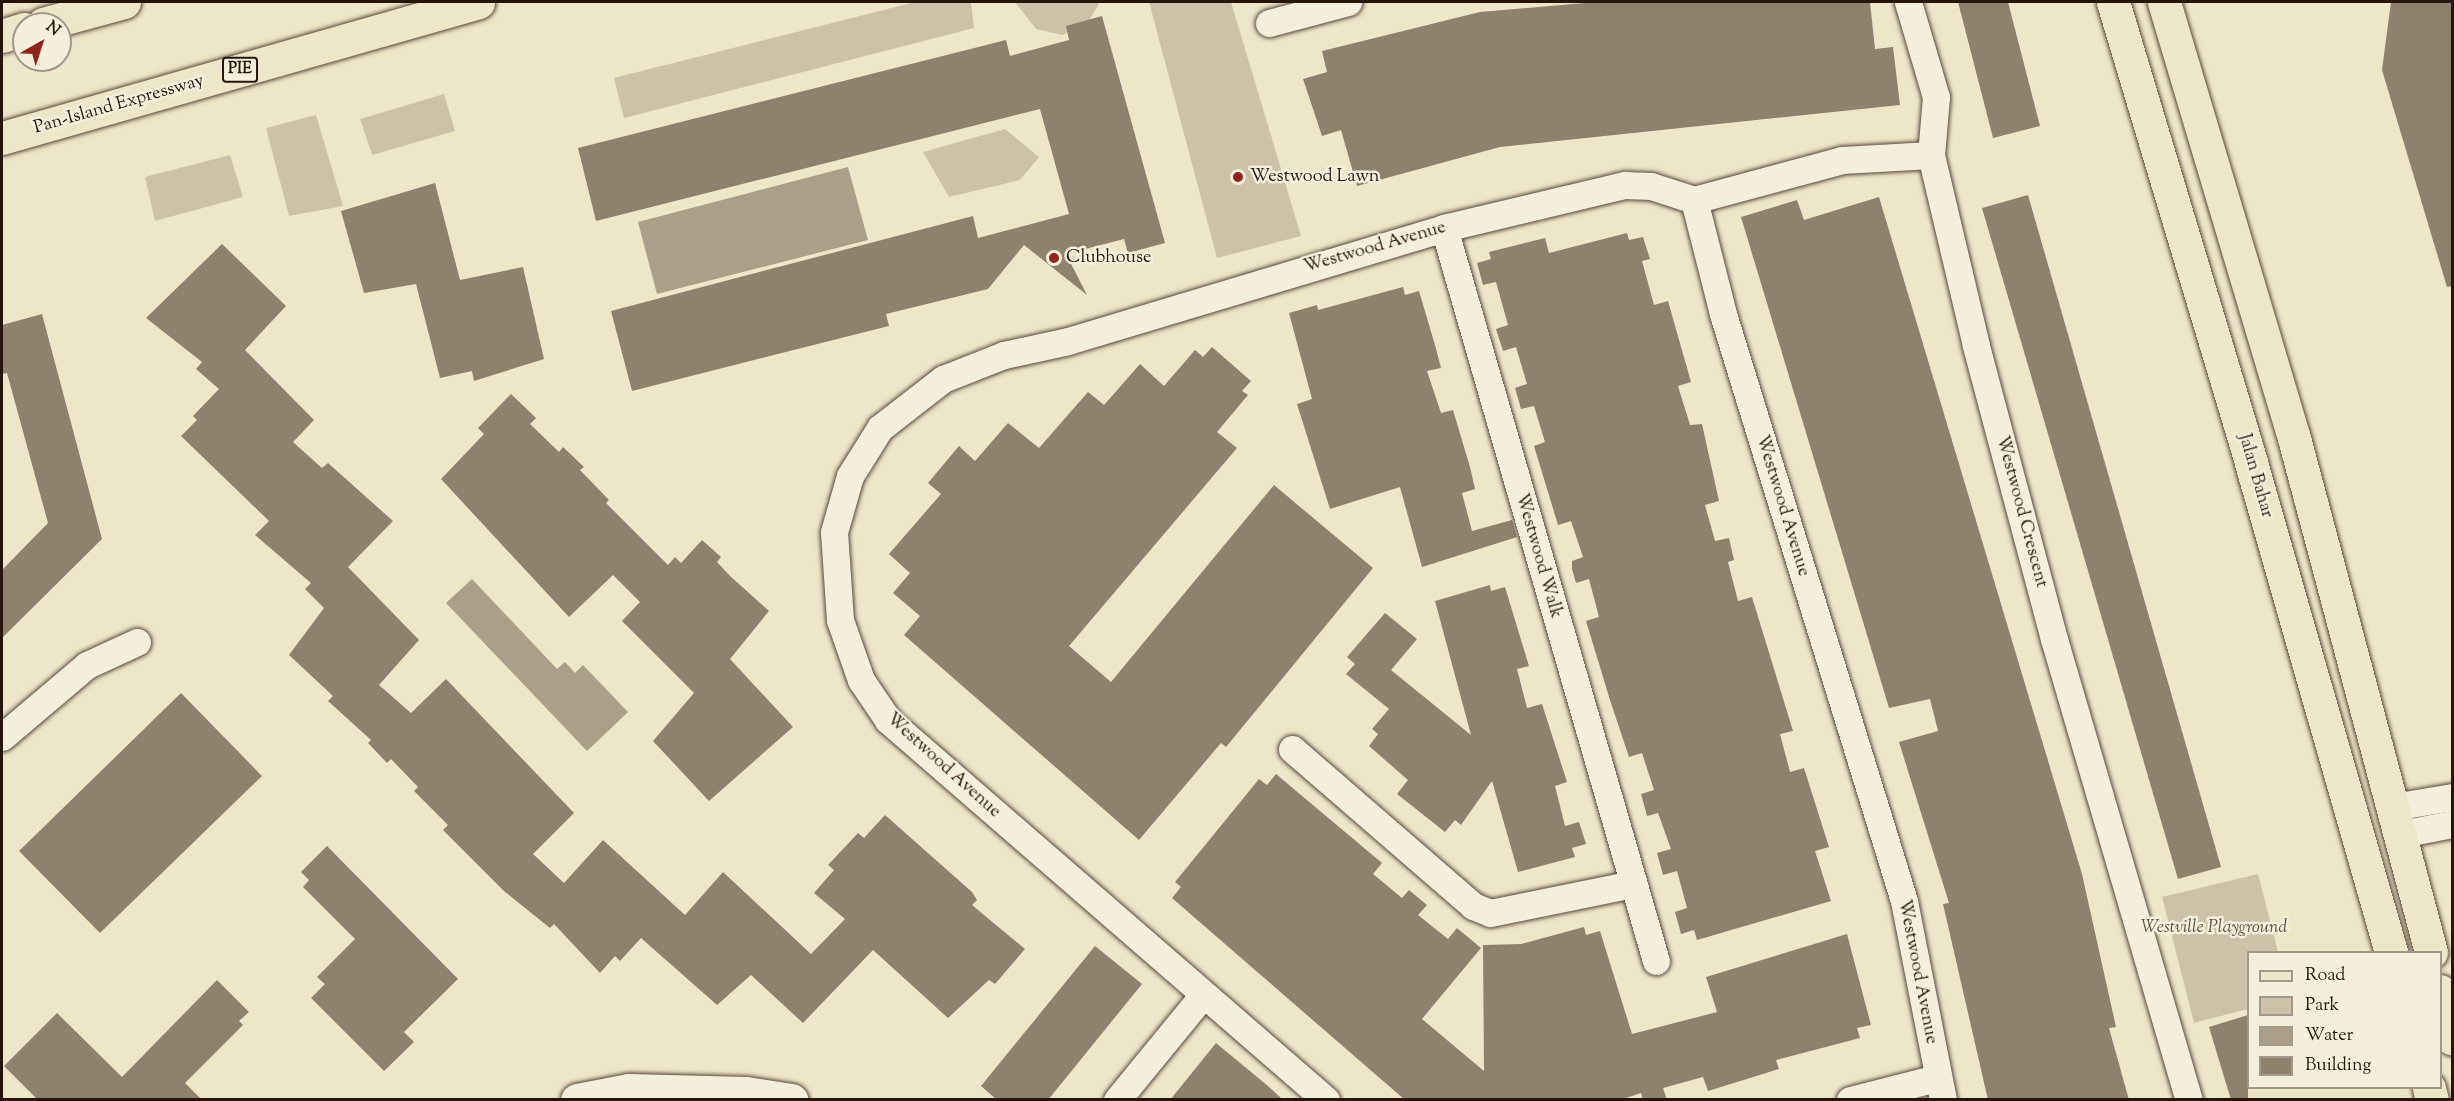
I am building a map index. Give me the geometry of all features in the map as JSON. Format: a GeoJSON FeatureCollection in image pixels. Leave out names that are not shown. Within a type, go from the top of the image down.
{"type":"FeatureCollection","features":[{"type":"Feature","properties":{"kind":"main road"},"geometry":{"type":"LineString","coordinates":[[72,16],[123,2]]}},
{"type":"Feature","properties":{"kind":"main road","name":"Pan-Island Expressway"},"geometry":{"type":"LineString","coordinates":[[2,138],[478,2]]}},
{"type":"Feature","properties":{"kind":"main road","name":"Jalan Bahar"},"geometry":{"type":"LineString","coordinates":[[2113,2],[2251,463],[2391,951]]}},
{"type":"Feature","properties":{"kind":"main road"},"geometry":{"type":"LineString","coordinates":[[2164,2],[2294,438],[2431,951]]}},
{"type":"Feature","properties":{"kind":"main road"},"geometry":{"type":"LineString","coordinates":[[2251,463],[2270,475],[2286,472],[2294,438]]}},
{"type":"Feature","properties":{"kind":"main road"},"geometry":{"type":"LineString","coordinates":[[2442,999],[2452,1038]]}},
{"type":"Feature","properties":{"kind":"street"},"geometry":{"type":"LineString","coordinates":[[1269,23],[1348,2]]}},
{"type":"Feature","properties":{"kind":"street","name":"Westwood Crescent"},"geometry":{"type":"LineString","coordinates":[[1908,2],[1936,97],[1931,155],[2054,639],[2189,1100]]}},
{"type":"Feature","properties":{"kind":"street"},"geometry":{"type":"LineString","coordinates":[[1694,200],[1842,160],[1931,155]]}},
{"type":"Feature","properties":{"kind":"street","name":"Westwood Avenue"},"geometry":{"type":"LineString","coordinates":[[1326,1100],[888,720],[861,680],[840,620],[834,532],[850,476],[880,428],[944,379],[1004,355],[1068,341],[1444,228],[1625,185],[1651,186],[1694,200],[1723,314],[1904,902],[1940,1089]]}},
{"type":"Feature","properties":{"kind":"street","name":"Westwood Walk"},"geometry":{"type":"LineString","coordinates":[[1444,228],[1656,961]]}},
{"type":"Feature","properties":{"kind":"street"},"geometry":{"type":"LineString","coordinates":[[2,737],[87,665],[137,642]]}},
{"type":"Feature","properties":{"kind":"street"},"geometry":{"type":"LineString","coordinates":[[1292,748],[1482,910],[1490,913],[1554,903],[1633,884]]}},
{"type":"Feature","properties":{"kind":"street"},"geometry":{"type":"LineString","coordinates":[[2397,821],[2452,797]]}},
{"type":"Feature","properties":{"kind":"street"},"geometry":{"type":"LineString","coordinates":[[2397,821],[2452,824]]}},
{"type":"Feature","properties":{"kind":"street"},"geometry":{"type":"LineString","coordinates":[[1117,1100],[1203,995]]}},
{"type":"Feature","properties":{"kind":"street"},"geometry":{"type":"LineString","coordinates":[[1850,1100],[1940,1089]]}},
{"type":"Feature","properties":{"kind":"street"},"geometry":{"type":"LineString","coordinates":[[577,1100],[629,1090],[746,1093],[791,1100]]}},
{"type":"Feature","properties":{"kind":"green space"},"geometry":{"type":"Polygon","coordinates":[[[915,2],[971,2],[974,28],[624,118],[614,78],[915,2]]]}},
{"type":"Feature","properties":{"kind":"green space"},"geometry":{"type":"Polygon","coordinates":[[[1015,2],[1100,2],[1087,24],[1062,35],[1036,29],[1015,2]]]}},
{"type":"Feature","properties":{"kind":"green space","name":"Westwood Lawn"},"geometry":{"type":"Polygon","coordinates":[[[1149,2],[1231,2],[1301,236],[1217,258],[1149,2]]]}},
{"type":"Feature","properties":{"kind":"green space"},"geometry":{"type":"Polygon","coordinates":[[[444,94],[455,131],[372,155],[360,119],[444,94]]]}},
{"type":"Feature","properties":{"kind":"green space"},"geometry":{"type":"Polygon","coordinates":[[[316,115],[343,206],[289,216],[266,128],[316,115]]]}},
{"type":"Feature","properties":{"kind":"green space"},"geometry":{"type":"Polygon","coordinates":[[[1005,129],[1039,157],[1020,180],[949,197],[923,152],[1005,129]]]}},
{"type":"Feature","properties":{"kind":"green space"},"geometry":{"type":"Polygon","coordinates":[[[230,155],[243,197],[155,221],[145,177],[230,155]]]}},
{"type":"Feature","properties":{"kind":"green space","name":"Westville Playground"},"geometry":{"type":"Polygon","coordinates":[[[2258,874],[2278,951],[2247,951],[2247,1009],[2194,1023],[2162,897],[2258,874]]]}},
{"type":"Feature","properties":{"kind":"water"},"geometry":{"type":"Polygon","coordinates":[[[848,167],[868,240],[657,294],[638,222],[848,167]]]}},
{"type":"Feature","properties":{"kind":"water"},"geometry":{"type":"Polygon","coordinates":[[[472,579],[557,669],[565,662],[575,673],[583,665],[628,712],[587,751],[446,603],[472,579]]]}},
{"type":"Feature","properties":{"kind":"building"},"geometry":{"type":"Polygon","coordinates":[[[1596,2],[1870,2],[1875,49],[1893,47],[1900,105],[1500,147],[1357,186],[1341,130],[1322,136],[1303,79],[1327,72],[1322,51],[1480,12],[1596,2]]]}},
{"type":"Feature","properties":{"kind":"building"},"geometry":{"type":"Polygon","coordinates":[[[1958,2],[2008,2],[2040,126],[1993,138],[1958,2]]]}},
{"type":"Feature","properties":{"kind":"building"},"geometry":{"type":"Polygon","coordinates":[[[2391,2],[2452,2],[2452,286],[2447,287],[2382,70],[2391,2]]]}},
{"type":"Feature","properties":{"kind":"building"},"geometry":{"type":"Polygon","coordinates":[[[1102,16],[1165,243],[1128,253],[1124,239],[1066,254],[1087,295],[1024,245],[988,289],[886,314],[889,326],[632,391],[611,311],[973,216],[978,238],[1069,214],[1040,109],[596,221],[578,148],[1006,40],[1010,56],[1069,40],[1066,26],[1102,16]]]}},
{"type":"Feature","properties":{"kind":"building"},"geometry":{"type":"Polygon","coordinates":[[[435,183],[460,280],[523,267],[544,359],[474,381],[472,371],[440,378],[416,284],[364,293],[341,211],[435,183]]]}},
{"type":"Feature","properties":{"kind":"building"},"geometry":{"type":"Polygon","coordinates":[[[2028,195],[2221,867],[2178,879],[1982,208],[2028,195]]]}},
{"type":"Feature","properties":{"kind":"building"},"geometry":{"type":"Polygon","coordinates":[[[1879,197],[2082,874],[2116,1027],[2109,1028],[2129,1100],[1988,1100],[1943,904],[1949,903],[1899,742],[1938,731],[1930,699],[1889,708],[1741,217],[1797,200],[1804,220],[1879,197]]]}},
{"type":"Feature","properties":{"kind":"building"},"geometry":{"type":"Polygon","coordinates":[[[1627,233],[1629,240],[1643,237],[1650,259],[1642,261],[1654,305],[1668,301],[1691,382],[1678,386],[1690,425],[1702,424],[1719,501],[1705,505],[1715,541],[1729,538],[1734,560],[1728,562],[1738,601],[1752,597],[1793,731],[1780,734],[1790,772],[1804,768],[1829,847],[1815,851],[1831,901],[1697,940],[1694,930],[1681,934],[1675,912],[1687,908],[1677,871],[1663,875],[1657,853],[1671,849],[1658,813],[1647,816],[1641,794],[1654,790],[1642,753],[1629,757],[1586,621],[1599,617],[1589,579],[1576,583],[1572,569],[1572,561],[1583,557],[1571,521],[1558,525],[1534,446],[1545,442],[1534,406],[1521,409],[1515,388],[1527,384],[1516,347],[1503,351],[1496,329],[1508,325],[1496,282],[1483,285],[1477,263],[1491,259],[1489,252],[1545,238],[1549,253],[1627,233]]]}},
{"type":"Feature","properties":{"kind":"building"},"geometry":{"type":"Polygon","coordinates":[[[222,244],[286,306],[245,350],[314,420],[293,442],[322,468],[328,463],[393,521],[348,567],[419,640],[379,685],[411,713],[446,679],[574,813],[533,854],[564,883],[603,840],[685,915],[723,872],[811,954],[845,919],[814,893],[834,870],[828,865],[858,833],[864,838],[885,815],[972,892],[977,900],[972,905],[1025,949],[995,984],[989,980],[948,1018],[873,950],[803,1023],[751,975],[717,1005],[641,938],[620,961],[615,956],[600,973],[554,924],[550,928],[504,891],[443,830],[448,825],[414,791],[418,787],[391,759],[387,763],[368,743],[371,740],[328,701],[333,696],[289,655],[324,608],[305,589],[311,583],[255,535],[269,521],[181,436],[197,420],[193,416],[219,389],[196,369],[202,362],[146,318],[222,244]]]}},
{"type":"Feature","properties":{"kind":"building"},"geometry":{"type":"Polygon","coordinates":[[[1403,287],[1405,295],[1419,291],[1441,368],[1427,371],[1441,413],[1453,410],[1470,467],[1475,489],[1462,493],[1472,531],[1512,520],[1517,537],[1422,567],[1400,487],[1330,509],[1297,404],[1312,399],[1289,313],[1317,305],[1318,310],[1403,287]]]}},
{"type":"Feature","properties":{"kind":"building"},"geometry":{"type":"Polygon","coordinates":[[[42,314],[102,539],[2,638],[2,570],[48,523],[7,373],[2,374],[2,325],[42,314]]]}},
{"type":"Feature","properties":{"kind":"building"},"geometry":{"type":"Polygon","coordinates":[[[1212,347],[1251,381],[1242,391],[1248,395],[1217,432],[1237,448],[1069,646],[1111,682],[1274,485],[1373,568],[1226,747],[1221,743],[1139,840],[904,635],[920,616],[893,593],[910,573],[889,554],[941,494],[928,483],[959,446],[975,461],[1008,423],[1039,448],[1088,392],[1104,405],[1140,364],[1164,386],[1195,350],[1203,357],[1212,347]]]}},
{"type":"Feature","properties":{"kind":"building"},"geometry":{"type":"Polygon","coordinates":[[[511,394],[536,418],[530,424],[559,452],[563,447],[584,467],[580,470],[609,500],[606,503],[668,565],[675,557],[681,563],[702,540],[721,557],[717,562],[730,576],[769,611],[730,659],[793,727],[709,801],[653,741],[694,693],[622,621],[640,602],[613,575],[569,617],[441,479],[484,434],[478,428],[511,394]]]}},
{"type":"Feature","properties":{"kind":"building"},"geometry":{"type":"Polygon","coordinates":[[[1490,585],[1491,591],[1505,587],[1529,666],[1517,669],[1527,708],[1542,704],[1567,782],[1555,786],[1565,826],[1579,822],[1586,844],[1572,848],[1575,857],[1518,872],[1492,781],[1461,825],[1455,820],[1445,832],[1397,794],[1408,780],[1369,746],[1378,734],[1372,729],[1389,709],[1346,674],[1355,664],[1347,657],[1385,613],[1417,639],[1391,670],[1471,735],[1435,601],[1490,585]]]}},
{"type":"Feature","properties":{"kind":"building"},"geometry":{"type":"Polygon","coordinates":[[[181,693],[262,776],[100,933],[19,851],[181,693]]]}},
{"type":"Feature","properties":{"kind":"building"},"geometry":{"type":"Polygon","coordinates":[[[1276,774],[1382,863],[1373,874],[1402,898],[1409,890],[1427,905],[1418,915],[1448,939],[1457,928],[1481,948],[1422,1019],[1484,1071],[1483,945],[1521,944],[1584,927],[1586,935],[1600,931],[1632,1034],[1717,1012],[1706,977],[1847,934],[1871,1025],[1857,1028],[1860,1038],[1776,1060],[1779,1069],[1708,1091],[1703,1077],[1663,1088],[1667,1100],[1643,1100],[1641,1093],[1620,1100],[1405,1100],[1172,898],[1181,887],[1175,882],[1259,779],[1267,785],[1276,774]]]}},
{"type":"Feature","properties":{"kind":"building"},"geometry":{"type":"Polygon","coordinates":[[[327,846],[458,979],[404,1032],[414,1042],[384,1071],[311,998],[325,984],[317,977],[355,939],[303,887],[309,880],[301,872],[327,846]]]}},
{"type":"Feature","properties":{"kind":"building"},"geometry":{"type":"Polygon","coordinates":[[[1095,946],[1142,984],[1048,1100],[997,1100],[981,1086],[1095,946]]]}},
{"type":"Feature","properties":{"kind":"building"},"geometry":{"type":"Polygon","coordinates":[[[217,980],[249,1012],[239,1021],[243,1025],[185,1083],[202,1100],[38,1100],[4,1066],[57,1013],[122,1077],[217,980]]]}},
{"type":"Feature","properties":{"kind":"building"},"geometry":{"type":"Polygon","coordinates":[[[2247,1015],[2248,1100],[2231,1100],[2209,1027],[2247,1015]]]}},
{"type":"Feature","properties":{"kind":"building"},"geometry":{"type":"Polygon","coordinates":[[[1216,1043],[1268,1086],[1283,1100],[1170,1100],[1216,1043]]]}},
{"type":"Feature","properties":{"kind":"place","name":"Westwood Lawn"},"geometry":{"type":"Point","coordinates":[1238,177]}},
{"type":"Feature","properties":{"kind":"place","name":"Clubhouse"},"geometry":{"type":"Point","coordinates":[1054,258]}}]}
